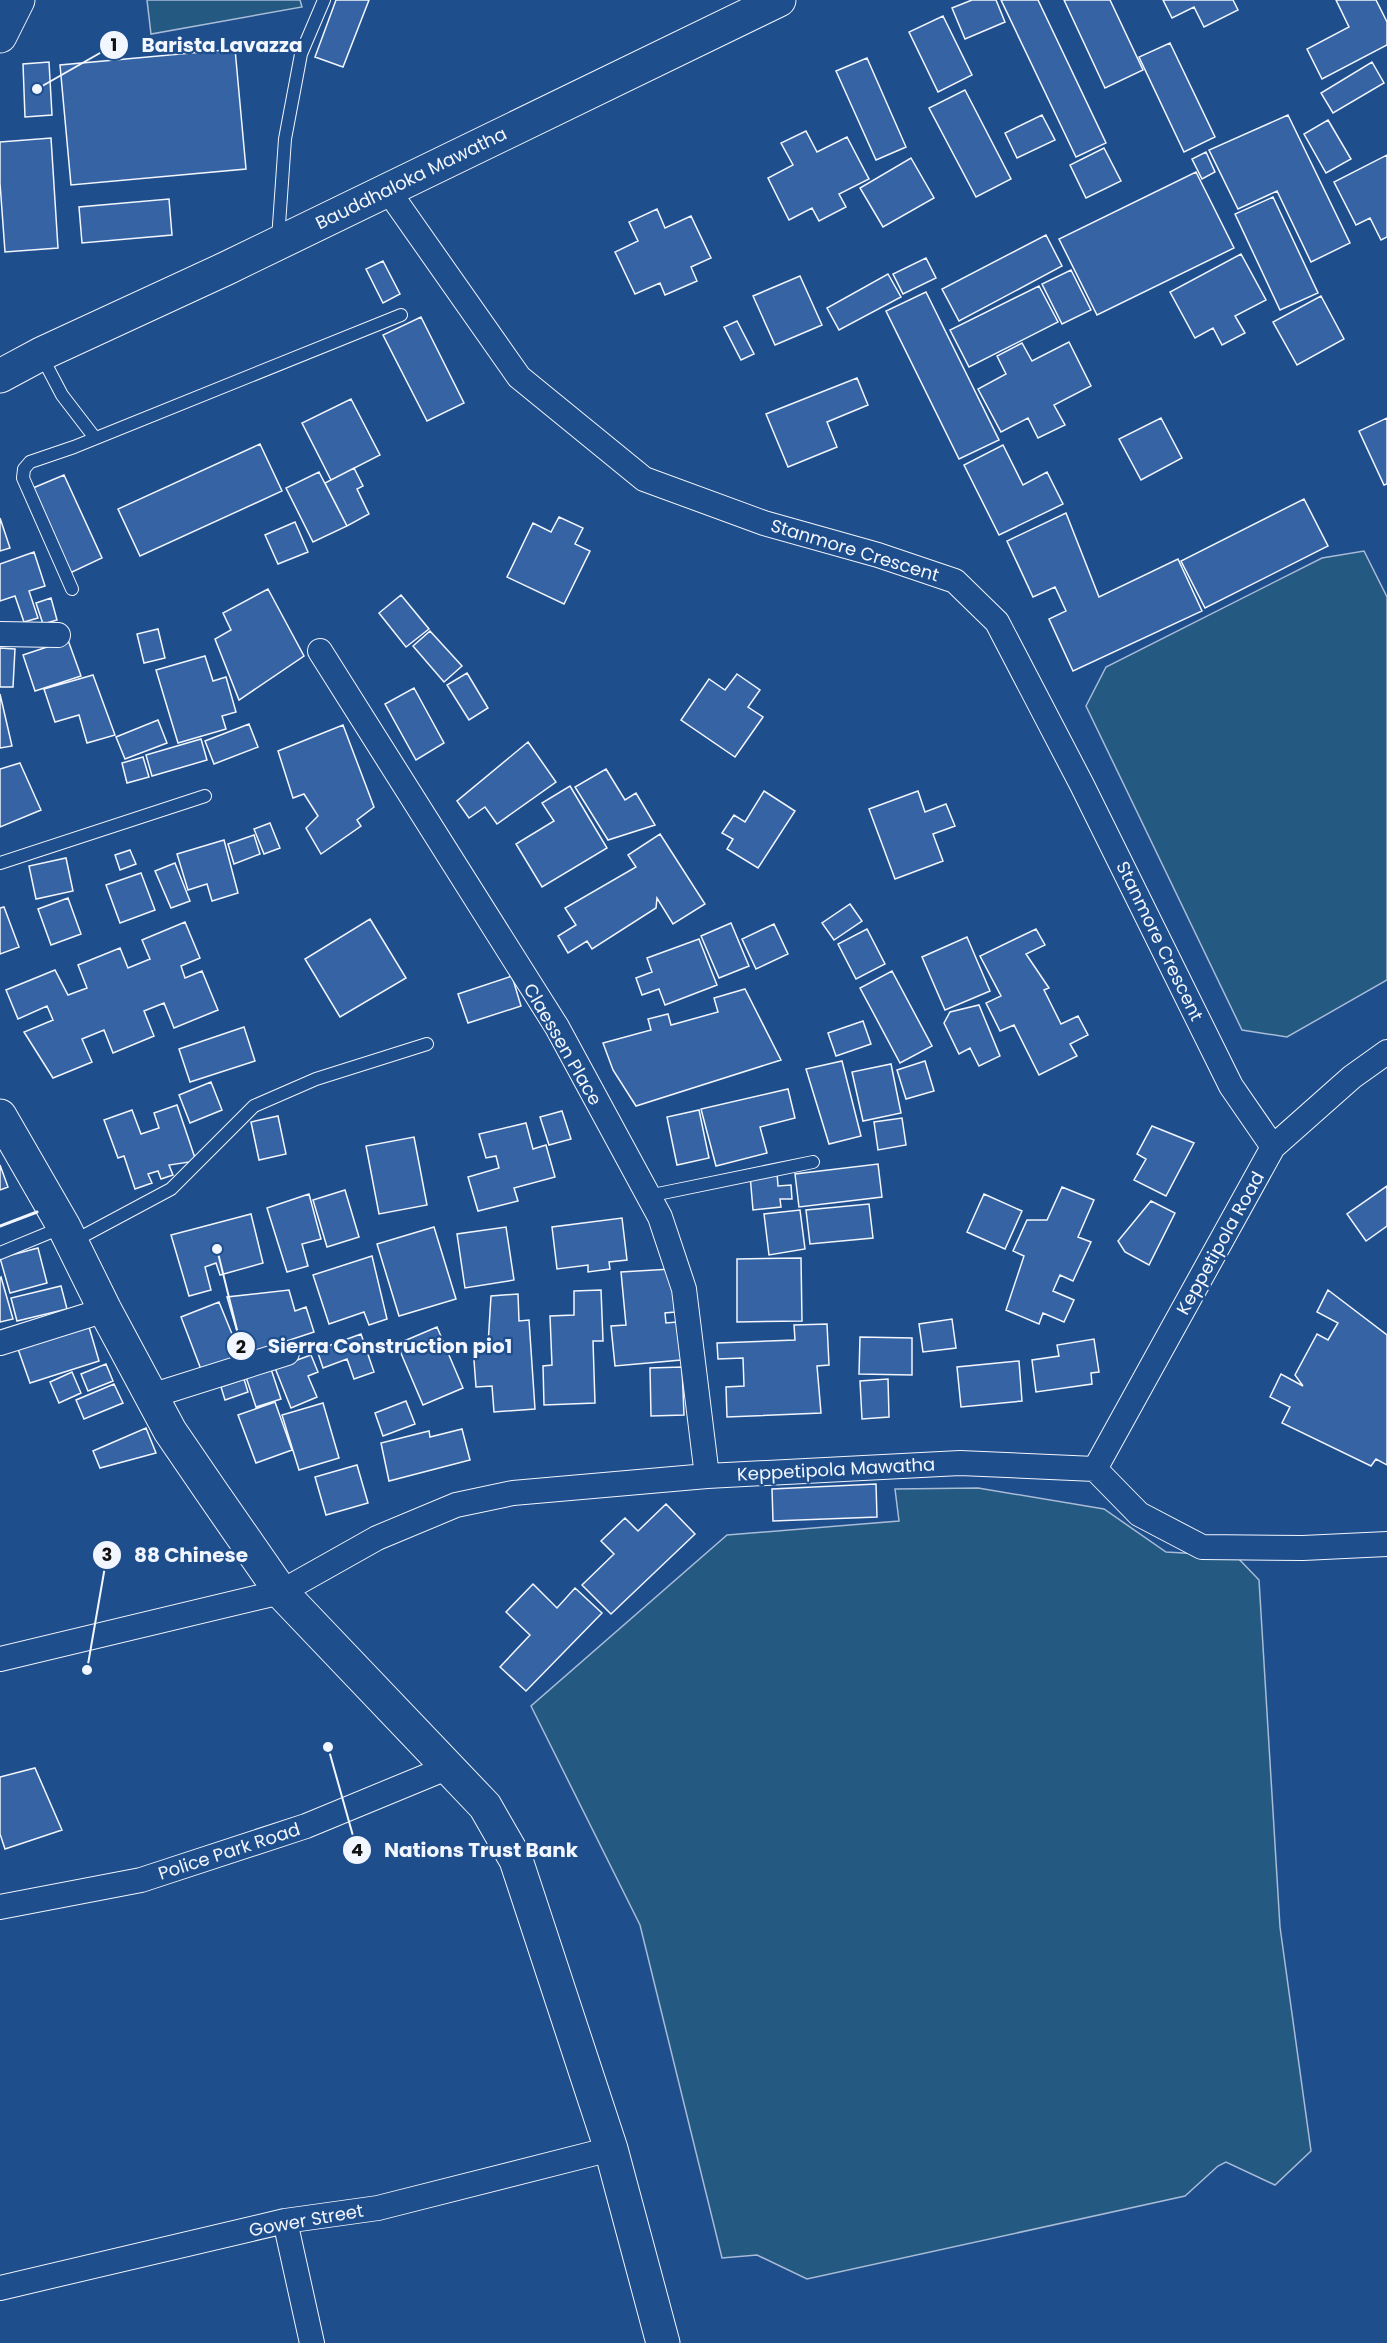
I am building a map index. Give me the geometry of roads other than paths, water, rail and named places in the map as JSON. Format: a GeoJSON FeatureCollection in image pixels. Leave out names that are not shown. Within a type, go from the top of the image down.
{"type":"FeatureCollection","features":[{"type":"Feature","properties":{"kind":"main road"},"geometry":{"type":"LineString","coordinates":[[0,36],[18,0]]}},
{"type":"Feature","properties":{"kind":"main road","name":"Bauddhaloka Mawatha"},"geometry":{"type":"LineString","coordinates":[[0,376],[40,354],[278,243],[780,0]]}},
{"type":"Feature","properties":{"kind":"main road","name":"Bauddhaloka Mawatha"},"geometry":{"type":"LineString","coordinates":[[0,361],[40,354]]}},
{"type":"Feature","properties":{"kind":"main road"},"geometry":{"type":"LineString","coordinates":[[0,1116],[67,1234],[170,1431],[281,1592],[485,1806],[516,1860],[611,2149],[663,2343]]}},
{"type":"Feature","properties":{"kind":"street","name":"Stanmore Crescent"},"geometry":{"type":"LineString","coordinates":[[387,189],[519,377],[644,479],[764,523],[878,555],[955,581],[997,622],[1082,785],[1231,1086],[1273,1147]]}},
{"type":"Feature","properties":{"kind":"street"},"geometry":{"type":"LineString","coordinates":[[0,634],[58,635]]}},
{"type":"Feature","properties":{"kind":"street","name":"Claessen Place"},"geometry":{"type":"LineString","coordinates":[[320,651],[557,1027],[660,1217],[684,1289],[707,1476]]}},
{"type":"Feature","properties":{"kind":"street","name":"Keppetipola Road"},"geometry":{"type":"LineString","coordinates":[[1095,1469],[1273,1147],[1352,1077],[1387,1052]]}},
{"type":"Feature","properties":{"kind":"street"},"geometry":{"type":"LineString","coordinates":[[0,1343],[105,1310]]}},
{"type":"Feature","properties":{"kind":"street"},"geometry":{"type":"LineString","coordinates":[[151,1396],[287,1353]]}},
{"type":"Feature","properties":{"kind":"street","name":"Keppetipola Mawatha"},"geometry":{"type":"LineString","coordinates":[[0,1659],[281,1592],[377,1538],[456,1505],[513,1493],[707,1476],[960,1463],[1095,1469]]}},
{"type":"Feature","properties":{"kind":"street"},"geometry":{"type":"LineString","coordinates":[[1095,1469],[1139,1514],[1202,1547],[1303,1548],[1387,1545]]}},
{"type":"Feature","properties":{"kind":"street","name":"Police Park Road"},"geometry":{"type":"LineString","coordinates":[[0,1907],[141,1880],[306,1826],[449,1767]]}},
{"type":"Feature","properties":{"kind":"street","name":"Gower Street"},"geometry":{"type":"LineString","coordinates":[[0,2288],[285,2221],[378,2208],[611,2149]]}},
{"type":"Feature","properties":{"kind":"street"},"geometry":{"type":"LineString","coordinates":[[285,2221],[312,2343]]}},
{"type":"Feature","properties":{"kind":"lane"},"geometry":{"type":"LineString","coordinates":[[278,243],[285,139],[299,64],[324,0]]}},
{"type":"Feature","properties":{"kind":"lane"},"geometry":{"type":"LineString","coordinates":[[72,589],[23,478],[24,469],[30,462],[401,315]]}},
{"type":"Feature","properties":{"kind":"lane"},"geometry":{"type":"LineString","coordinates":[[40,354],[62,395],[95,438]]}},
{"type":"Feature","properties":{"kind":"lane"},"geometry":{"type":"LineString","coordinates":[[0,863],[205,796]]}},
{"type":"Feature","properties":{"kind":"lane"},"geometry":{"type":"LineString","coordinates":[[0,1253],[67,1234],[171,1189],[254,1106],[316,1079],[427,1044]]}},
{"type":"Feature","properties":{"kind":"lane"},"geometry":{"type":"LineString","coordinates":[[648,1196],[813,1162]]}},
{"type":"Feature","properties":{"kind":"place","name":"Barista Lavazza"},"geometry":{"type":"Point","coordinates":[37,89]}},
{"type":"Feature","properties":{"kind":"place","name":"Sierra Construction pio1"},"geometry":{"type":"Point","coordinates":[217,1249]}},
{"type":"Feature","properties":{"kind":"place","name":"88 Chinese"},"geometry":{"type":"Point","coordinates":[87,1670]}},
{"type":"Feature","properties":{"kind":"place","name":"Nations Trust Bank"},"geometry":{"type":"Point","coordinates":[328,1747]}}]}
